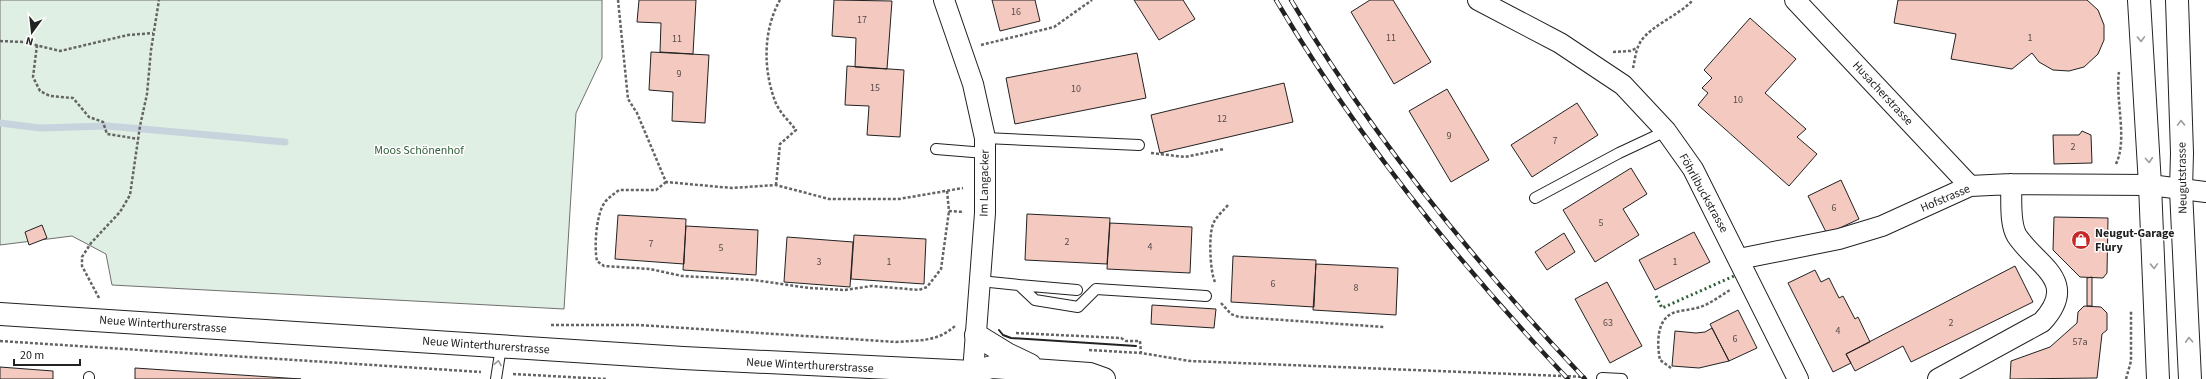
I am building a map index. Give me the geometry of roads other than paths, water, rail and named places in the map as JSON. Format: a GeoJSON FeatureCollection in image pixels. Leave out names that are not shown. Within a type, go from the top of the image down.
{"type":"FeatureCollection","features":[{"type":"Feature","properties":{"kind":"main road"},"geometry":{"type":"LineString","coordinates":[[2139,0],[2150,186],[2158,369],[2146,379]]}},
{"type":"Feature","properties":{"kind":"main road","name":"Neugutstrasse"},"geometry":{"type":"LineString","coordinates":[[2177,0],[2182,153],[2181,190],[2190,379]]}},
{"type":"Feature","properties":{"kind":"main road","name":"Neue Winterthurerstrasse"},"geometry":{"type":"LineString","coordinates":[[0,314],[976,376],[992,367],[1090,374],[1104,379]]}},
{"type":"Feature","properties":{"kind":"main road"},"geometry":{"type":"LineString","coordinates":[[976,330],[1007,354],[1040,370]]}},
{"type":"Feature","properties":{"kind":"street","name":"Im Langacker"},"geometry":{"type":"LineString","coordinates":[[944,0],[973,84],[985,145],[984,213],[976,330],[976,376]]}},
{"type":"Feature","properties":{"kind":"street","name":"Föhrlibuckstrasse"},"geometry":{"type":"LineString","coordinates":[[1478,0],[1560,43],[1623,85],[1666,131],[1693,169],[1750,280],[1798,379]]}},
{"type":"Feature","properties":{"kind":"street","name":"Husacherstrasse"},"geometry":{"type":"LineString","coordinates":[[1795,0],[1970,186]]}},
{"type":"Feature","properties":{"kind":"street","name":"Hofstrasse"},"geometry":{"type":"LineString","coordinates":[[1739,259],[1839,238],[1882,226],[1970,186],[2011,184],[2150,186],[2206,192]]}},
{"type":"Feature","properties":{"kind":"street"},"geometry":{"type":"LineString","coordinates":[[1938,379],[2042,322],[2051,313],[2056,298],[2055,283],[2051,272],[2017,236],[2014,226],[2011,184]]}},
{"type":"Feature","properties":{"kind":"lane"},"geometry":{"type":"LineString","coordinates":[[1535,198],[1619,153],[1666,131]]}},
{"type":"Feature","properties":{"kind":"lane"},"geometry":{"type":"LineString","coordinates":[[936,149],[985,145],[1139,145]]}},
{"type":"Feature","properties":{"kind":"lane"},"geometry":{"type":"LineString","coordinates":[[980,281],[1077,290]]}},
{"type":"Feature","properties":{"kind":"lane"},"geometry":{"type":"LineString","coordinates":[[1019,285],[1035,300],[1078,307],[1096,289],[1206,296]]}},
{"type":"Feature","properties":{"kind":"lane"},"geometry":{"type":"LineString","coordinates":[[496,376],[501,346]]}},
{"type":"Feature","properties":{"kind":"lane"},"geometry":{"type":"LineString","coordinates":[[1602,378],[1622,379]]}},
{"type":"Feature","properties":{"kind":"waterway"},"geometry":{"type":"LineString","coordinates":[[0,123],[40,128],[107,126],[285,142]]}},
{"type":"Feature","properties":{"kind":"railway"},"geometry":{"type":"LineString","coordinates":[[1276,0],[1340,101],[1411,197],[1487,290],[1568,379]]}},
{"type":"Feature","properties":{"kind":"railway"},"geometry":{"type":"LineString","coordinates":[[1291,0],[1356,101],[1428,198],[1504,290],[1585,379]]}},
{"type":"Feature","properties":{"kind":"place","name":"Neugut-Garage Flury"},"geometry":{"type":"Point","coordinates":[2081,240]}},
{"type":"Feature","properties":{"kind":"park label","name":"Moos Schönenhof"},"geometry":{"type":"Point","coordinates":[419,150]}}]}
